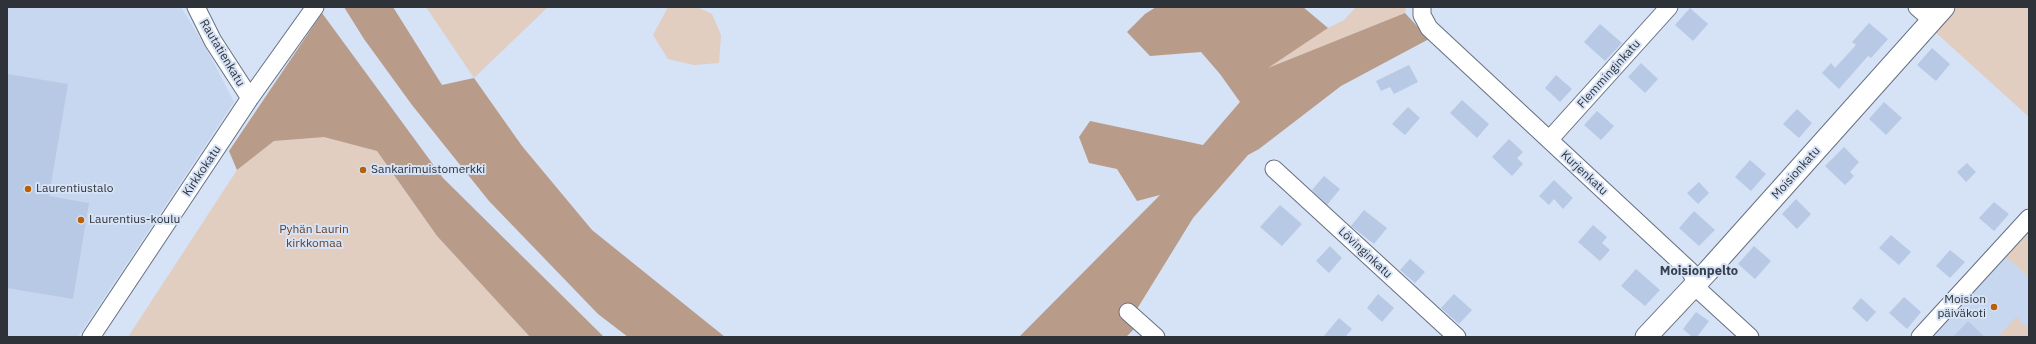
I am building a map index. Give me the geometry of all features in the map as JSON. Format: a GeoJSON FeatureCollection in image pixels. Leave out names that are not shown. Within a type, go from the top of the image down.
{"type":"FeatureCollection","features":[{"type":"Feature","properties":{"kind":"street","name":"Rautatienkatu"},"geometry":{"type":"LineString","coordinates":[[196,7],[213,41],[250,98]]}},
{"type":"Feature","properties":{"kind":"street","name":"Kirkkokatu"},"geometry":{"type":"LineString","coordinates":[[91,337],[250,98],[316,7]]}},
{"type":"Feature","properties":{"kind":"street","name":"Kurjenkatu"},"geometry":{"type":"LineString","coordinates":[[1422,7],[1422,14],[1429,28],[1690,271],[1702,293],[1750,337]]}},
{"type":"Feature","properties":{"kind":"street","name":"Flemminginkatu"},"geometry":{"type":"LineString","coordinates":[[1549,140],[1669,7]]}},
{"type":"Feature","properties":{"kind":"street","name":"Moisionkatu"},"geometry":{"type":"LineString","coordinates":[[1646,337],[1696,284],[1931,11]]}},
{"type":"Feature","properties":{"kind":"street","name":"Lövinginkatu"},"geometry":{"type":"LineString","coordinates":[[1274,169],[1457,337]]}},
{"type":"Feature","properties":{"kind":"street"},"geometry":{"type":"LineString","coordinates":[[1920,337],[2029,218]]}},
{"type":"Feature","properties":{"kind":"street"},"geometry":{"type":"LineString","coordinates":[[1128,312],[1156,337]]}},
{"type":"Feature","properties":{"kind":"shaded area","name":"Laurentius-koulu"},"geometry":{"type":"Polygon","coordinates":[[[7,7],[181,7],[206,48],[234,102],[78,337],[7,337],[7,7]]]}},
{"type":"Feature","properties":{"kind":"shaded area"},"geometry":{"type":"Polygon","coordinates":[[[344,7],[393,7],[442,85],[474,78],[522,146],[592,230],[725,337],[628,337],[598,314],[489,201],[412,105],[364,39],[344,7]]]}},
{"type":"Feature","properties":{"kind":"shaded area"},"geometry":{"type":"Polygon","coordinates":[[[1156,7],[1303,7],[1328,28],[1268,68],[1405,13],[1429,39],[1341,86],[1259,149],[1248,155],[1193,218],[1137,309],[1137,326],[1126,337],[1019,337],[1160,195],[1137,201],[1117,169],[1089,163],[1079,137],[1090,121],[1203,145],[1240,102],[1220,74],[1201,52],[1150,56],[1127,32],[1145,14],[1156,7]]]}},
{"type":"Feature","properties":{"kind":"shaded area"},"geometry":{"type":"Polygon","coordinates":[[[322,13],[443,178],[604,337],[530,337],[437,236],[377,151],[324,137],[274,141],[237,170],[229,151],[322,13]]]}},
{"type":"Feature","properties":{"kind":"shaded area","name":"Moision päiväkoti"},"geometry":{"type":"Polygon","coordinates":[[[2005,256],[2029,277],[2029,337],[1931,337],[2005,256]]]}},
{"type":"Feature","properties":{"kind":"green space"},"geometry":{"type":"Polygon","coordinates":[[[426,7],[548,7],[474,78],[426,7]]]}},
{"type":"Feature","properties":{"kind":"green space"},"geometry":{"type":"Polygon","coordinates":[[[668,7],[697,7],[712,14],[721,35],[719,63],[694,65],[668,59],[653,35],[668,7]]]}},
{"type":"Feature","properties":{"kind":"green space"},"geometry":{"type":"Polygon","coordinates":[[[1356,7],[1406,7],[1405,13],[1266,69],[1328,28],[1344,20],[1356,7]]]}},
{"type":"Feature","properties":{"kind":"green space"},"geometry":{"type":"Polygon","coordinates":[[[1957,7],[2029,7],[2029,117],[1934,31],[1957,7]]]}},
{"type":"Feature","properties":{"kind":"green space","name":"Pyhän Laurin kirkkomaa"},"geometry":{"type":"Polygon","coordinates":[[[320,135],[377,151],[437,236],[530,337],[128,337],[237,170],[274,141],[320,135]]]}},
{"type":"Feature","properties":{"kind":"green space"},"geometry":{"type":"Polygon","coordinates":[[[2029,232],[2029,277],[2005,256],[2029,232]]]}},
{"type":"Feature","properties":{"kind":"green space"},"geometry":{"type":"Polygon","coordinates":[[[2016,317],[2029,329],[2029,337],[1998,337],[2016,317]]]}},
{"type":"Feature","properties":{"kind":"building"},"geometry":{"type":"Polygon","coordinates":[[[1690,8],[1708,24],[1693,41],[1675,25],[1690,8]]]}},
{"type":"Feature","properties":{"kind":"building"},"geometry":{"type":"Polygon","coordinates":[[[1869,23],[1888,39],[1871,58],[1868,56],[1839,89],[1822,73],[1831,63],[1835,68],[1856,45],[1852,42],[1869,23]]]}},
{"type":"Feature","properties":{"kind":"building"},"geometry":{"type":"Polygon","coordinates":[[[1600,24],[1622,43],[1605,61],[1584,42],[1600,24]]]}},
{"type":"Feature","properties":{"kind":"building"},"geometry":{"type":"Polygon","coordinates":[[[1932,48],[1950,64],[1936,81],[1917,65],[1932,48]]]}},
{"type":"Feature","properties":{"kind":"building"},"geometry":{"type":"Polygon","coordinates":[[[1641,63],[1658,79],[1645,93],[1628,77],[1641,63]]]}},
{"type":"Feature","properties":{"kind":"building"},"geometry":{"type":"Polygon","coordinates":[[[1409,65],[1418,82],[1394,94],[1390,87],[1381,91],[1376,81],[1409,65]]]}},
{"type":"Feature","properties":{"kind":"building","name":"Laurentiustalo"},"geometry":{"type":"Polygon","coordinates":[[[7,74],[68,84],[49,196],[89,203],[73,299],[7,288],[7,74]]]}},
{"type":"Feature","properties":{"kind":"building"},"geometry":{"type":"Polygon","coordinates":[[[1556,75],[1572,89],[1560,102],[1545,88],[1556,75]]]}},
{"type":"Feature","properties":{"kind":"building"},"geometry":{"type":"Polygon","coordinates":[[[1462,100],[1489,124],[1477,138],[1450,113],[1462,100]]]}},
{"type":"Feature","properties":{"kind":"building"},"geometry":{"type":"Polygon","coordinates":[[[1884,102],[1902,118],[1886,135],[1869,119],[1884,102]]]}},
{"type":"Feature","properties":{"kind":"building"},"geometry":{"type":"Polygon","coordinates":[[[1408,107],[1420,118],[1405,135],[1392,124],[1408,107]]]}},
{"type":"Feature","properties":{"kind":"building"},"geometry":{"type":"Polygon","coordinates":[[[1797,109],[1812,123],[1799,138],[1783,124],[1797,109]]]}},
{"type":"Feature","properties":{"kind":"building"},"geometry":{"type":"Polygon","coordinates":[[[1597,111],[1614,126],[1601,140],[1584,125],[1597,111]]]}},
{"type":"Feature","properties":{"kind":"building"},"geometry":{"type":"Polygon","coordinates":[[[1509,139],[1523,152],[1517,158],[1523,164],[1512,176],[1492,157],[1509,139]]]}},
{"type":"Feature","properties":{"kind":"building"},"geometry":{"type":"Polygon","coordinates":[[[1844,147],[1859,162],[1850,172],[1854,176],[1845,185],[1825,166],[1844,147]]]}},
{"type":"Feature","properties":{"kind":"building"},"geometry":{"type":"Polygon","coordinates":[[[1750,160],[1766,174],[1751,191],[1735,177],[1750,160]]]}},
{"type":"Feature","properties":{"kind":"building"},"geometry":{"type":"Polygon","coordinates":[[[1967,163],[1976,172],[1966,182],[1957,172],[1967,163]]]}},
{"type":"Feature","properties":{"kind":"building"},"geometry":{"type":"Polygon","coordinates":[[[1324,176],[1340,189],[1327,205],[1312,190],[1324,176]]]}},
{"type":"Feature","properties":{"kind":"building"},"geometry":{"type":"Polygon","coordinates":[[[1554,180],[1573,198],[1563,209],[1554,199],[1549,205],[1539,196],[1554,180]]]}},
{"type":"Feature","properties":{"kind":"building"},"geometry":{"type":"Polygon","coordinates":[[[1699,182],[1709,193],[1698,204],[1687,193],[1699,182]]]}},
{"type":"Feature","properties":{"kind":"building"},"geometry":{"type":"Polygon","coordinates":[[[1796,199],[1811,214],[1797,229],[1782,214],[1796,199]]]}},
{"type":"Feature","properties":{"kind":"building"},"geometry":{"type":"Polygon","coordinates":[[[1994,202],[2009,214],[1994,231],[1979,218],[1994,202]]]}},
{"type":"Feature","properties":{"kind":"building"},"geometry":{"type":"Polygon","coordinates":[[[1280,205],[1302,224],[1282,246],[1260,227],[1280,205]]]}},
{"type":"Feature","properties":{"kind":"building"},"geometry":{"type":"Polygon","coordinates":[[[1364,210],[1387,228],[1374,244],[1351,226],[1364,210]]]}},
{"type":"Feature","properties":{"kind":"building"},"geometry":{"type":"Polygon","coordinates":[[[1694,211],[1715,230],[1699,246],[1679,228],[1694,211]]]}},
{"type":"Feature","properties":{"kind":"building"},"geometry":{"type":"Polygon","coordinates":[[[1593,225],[1607,237],[1602,243],[1610,250],[1600,261],[1578,242],[1593,225]]]}},
{"type":"Feature","properties":{"kind":"building"},"geometry":{"type":"Polygon","coordinates":[[[1891,235],[1911,252],[1899,265],[1879,248],[1891,235]]]}},
{"type":"Feature","properties":{"kind":"building"},"geometry":{"type":"Polygon","coordinates":[[[1330,246],[1342,258],[1329,273],[1316,261],[1330,246]]]}},
{"type":"Feature","properties":{"kind":"building"},"geometry":{"type":"Polygon","coordinates":[[[1754,246],[1771,261],[1755,279],[1738,264],[1754,246]]]}},
{"type":"Feature","properties":{"kind":"building"},"geometry":{"type":"Polygon","coordinates":[[[1950,250],[1965,262],[1950,278],[1936,266],[1950,250]]]}},
{"type":"Feature","properties":{"kind":"building"},"geometry":{"type":"Polygon","coordinates":[[[1410,259],[1425,272],[1415,283],[1400,270],[1410,259]]]}},
{"type":"Feature","properties":{"kind":"building"},"geometry":{"type":"Polygon","coordinates":[[[1636,269],[1660,290],[1645,306],[1621,286],[1636,269]]]}},
{"type":"Feature","properties":{"kind":"building"},"geometry":{"type":"Polygon","coordinates":[[[1378,294],[1394,308],[1382,322],[1367,308],[1378,294]]]}},
{"type":"Feature","properties":{"kind":"building"},"geometry":{"type":"Polygon","coordinates":[[[1454,294],[1472,310],[1459,324],[1441,308],[1454,294]]]}},
{"type":"Feature","properties":{"kind":"building"},"geometry":{"type":"Polygon","coordinates":[[[1904,297],[1921,312],[1907,329],[1889,313],[1904,297]]]}},
{"type":"Feature","properties":{"kind":"building"},"geometry":{"type":"Polygon","coordinates":[[[1861,298],[1876,312],[1867,322],[1852,308],[1861,298]]]}},
{"type":"Feature","properties":{"kind":"building"},"geometry":{"type":"Polygon","coordinates":[[[1696,312],[1709,321],[1697,337],[1692,337],[1683,329],[1696,312]]]}},
{"type":"Feature","properties":{"kind":"building"},"geometry":{"type":"Polygon","coordinates":[[[1339,318],[1352,329],[1345,337],[1323,337],[1339,318]]]}},
{"type":"Feature","properties":{"kind":"building"},"geometry":{"type":"Polygon","coordinates":[[[1968,321],[1985,337],[1953,337],[1968,321]]]}},
{"type":"Feature","properties":{"kind":"place","name":"Sankarimuistomerkki"},"geometry":{"type":"Point","coordinates":[363,170]}},
{"type":"Feature","properties":{"kind":"place","name":"Laurentiustalo"},"geometry":{"type":"Point","coordinates":[28,189]}},
{"type":"Feature","properties":{"kind":"place","name":"Laurentius-koulu"},"geometry":{"type":"Point","coordinates":[81,220]}},
{"type":"Feature","properties":{"kind":"place","name":"Moision päiväkoti"},"geometry":{"type":"Point","coordinates":[1994,307]}},
{"type":"Feature","properties":{"kind":"district","name":"Moisionpelto"},"geometry":{"type":"Point","coordinates":[1699,271]}}]}
